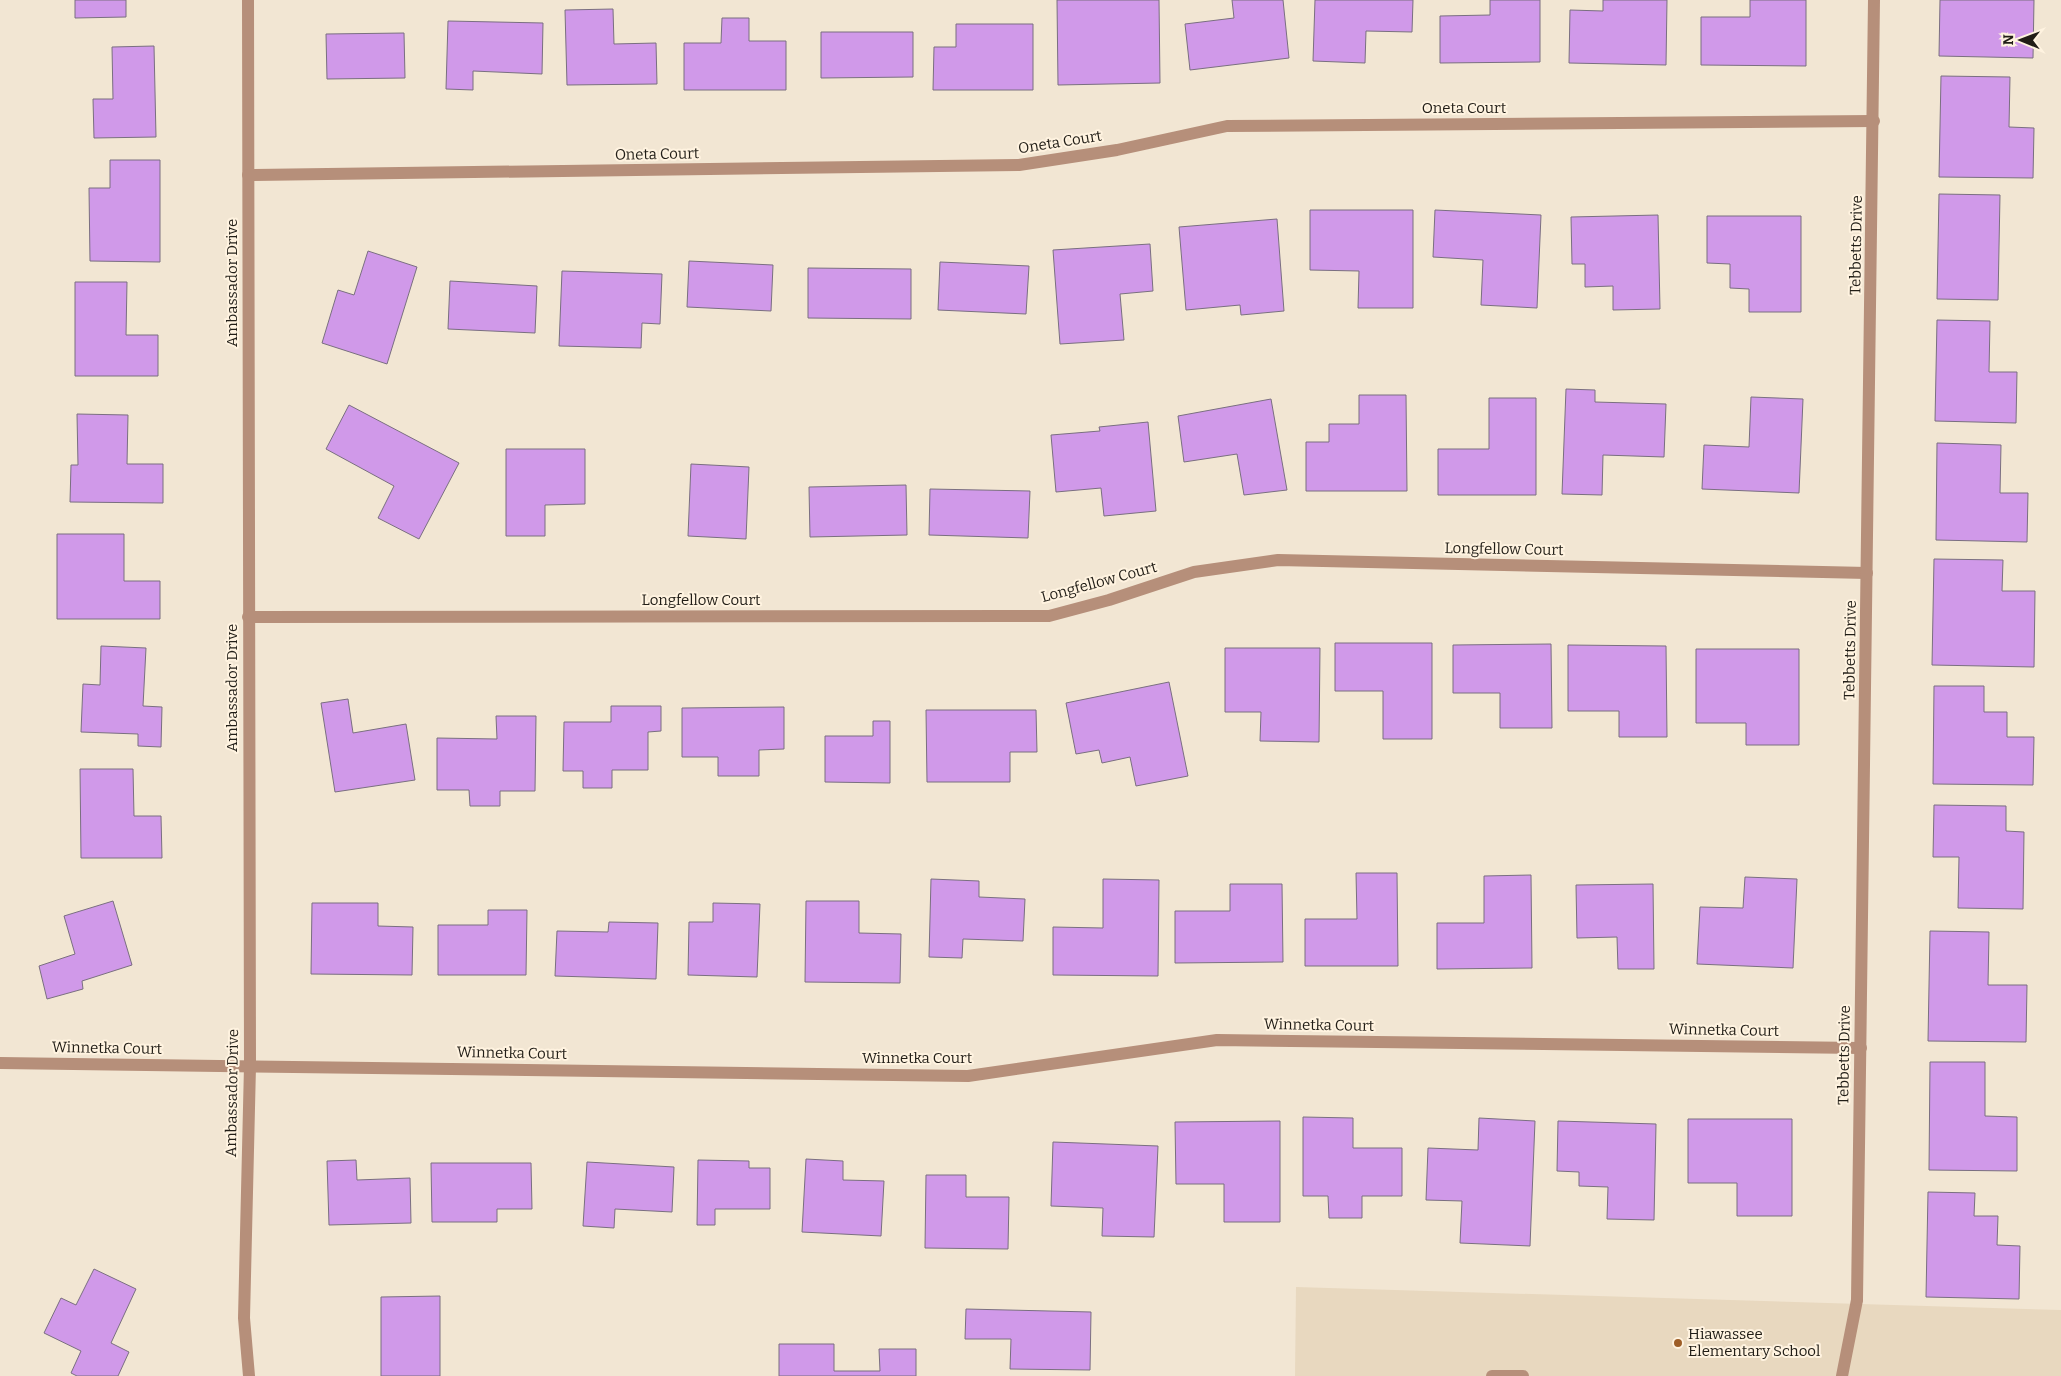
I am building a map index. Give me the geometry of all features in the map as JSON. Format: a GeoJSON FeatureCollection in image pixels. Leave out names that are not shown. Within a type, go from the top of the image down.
{"type":"FeatureCollection","features":[{"type":"Feature","properties":{"kind":"street","name":"Ambassador Drive"},"geometry":{"type":"LineString","coordinates":[[248,0],[250,1066],[244,1318],[250,1376]]}},
{"type":"Feature","properties":{"kind":"street","name":"Tebbetts Drive"},"geometry":{"type":"LineString","coordinates":[[1842,1376],[1857,1300],[1874,121],[1874,0]]}},
{"type":"Feature","properties":{"kind":"street","name":"Oneta Court"},"geometry":{"type":"LineString","coordinates":[[248,176],[1019,165],[1117,150],[1227,126],[1874,121]]}},
{"type":"Feature","properties":{"kind":"street","name":"Longfellow Court"},"geometry":{"type":"LineString","coordinates":[[248,617],[1049,616],[1109,600],[1194,572],[1278,560],[1867,573]]}},
{"type":"Feature","properties":{"kind":"street","name":"Winnetka Court"},"geometry":{"type":"LineString","coordinates":[[0,1063],[968,1076],[1217,1040],[1861,1048]]}},
{"type":"Feature","properties":{"kind":"street"},"geometry":{"type":"LineString","coordinates":[[1492,1376],[1524,1376]]}},
{"type":"Feature","properties":{"kind":"shaded area","name":"Hiawassee Elementary School"},"geometry":{"type":"Polygon","coordinates":[[[1296,1287],[2061,1310],[2061,1376],[1295,1376],[1296,1287]]]}},
{"type":"Feature","properties":{"kind":"building"},"geometry":{"type":"Polygon","coordinates":[[[75,0],[126,0],[126,17],[75,18],[75,0]]]}},
{"type":"Feature","properties":{"kind":"building"},"geometry":{"type":"Polygon","coordinates":[[[1057,0],[1159,0],[1160,83],[1058,85],[1057,0]]]}},
{"type":"Feature","properties":{"kind":"building"},"geometry":{"type":"Polygon","coordinates":[[[1232,0],[1283,0],[1289,58],[1190,70],[1185,24],[1234,18],[1232,0]]]}},
{"type":"Feature","properties":{"kind":"building"},"geometry":{"type":"Polygon","coordinates":[[[1315,0],[1413,0],[1412,32],[1366,31],[1365,63],[1313,61],[1315,0]]]}},
{"type":"Feature","properties":{"kind":"building"},"geometry":{"type":"Polygon","coordinates":[[[1490,0],[1540,0],[1540,62],[1440,63],[1440,16],[1490,15],[1490,0]]]}},
{"type":"Feature","properties":{"kind":"building"},"geometry":{"type":"Polygon","coordinates":[[[1603,0],[1667,0],[1666,65],[1569,63],[1570,10],[1603,11],[1603,0]]]}},
{"type":"Feature","properties":{"kind":"building"},"geometry":{"type":"Polygon","coordinates":[[[1750,0],[1806,0],[1806,66],[1701,65],[1701,17],[1750,17],[1750,0]]]}},
{"type":"Feature","properties":{"kind":"building"},"geometry":{"type":"Polygon","coordinates":[[[1940,0],[2034,0],[2033,58],[1939,56],[1940,0]]]}},
{"type":"Feature","properties":{"kind":"building"},"geometry":{"type":"Polygon","coordinates":[[[613,9],[614,44],[656,43],[657,84],[567,85],[565,10],[613,9]]]}},
{"type":"Feature","properties":{"kind":"building"},"geometry":{"type":"Polygon","coordinates":[[[722,18],[749,18],[749,41],[786,41],[786,90],[684,90],[684,43],[721,43],[722,18]]]}},
{"type":"Feature","properties":{"kind":"building"},"geometry":{"type":"Polygon","coordinates":[[[448,21],[543,23],[542,74],[473,71],[473,90],[446,89],[448,21]]]}},
{"type":"Feature","properties":{"kind":"building"},"geometry":{"type":"Polygon","coordinates":[[[956,24],[1033,24],[1033,90],[933,90],[934,47],[956,47],[956,24]]]}},
{"type":"Feature","properties":{"kind":"building"},"geometry":{"type":"Polygon","coordinates":[[[821,32],[913,32],[913,77],[821,78],[821,32]]]}},
{"type":"Feature","properties":{"kind":"building"},"geometry":{"type":"Polygon","coordinates":[[[404,33],[405,78],[327,79],[326,34],[404,33]]]}},
{"type":"Feature","properties":{"kind":"building"},"geometry":{"type":"Polygon","coordinates":[[[154,46],[156,137],[94,138],[93,99],[113,99],[112,47],[154,46]]]}},
{"type":"Feature","properties":{"kind":"building"},"geometry":{"type":"Polygon","coordinates":[[[1941,76],[2010,77],[2009,127],[2034,128],[2033,178],[1939,177],[1941,76]]]}},
{"type":"Feature","properties":{"kind":"building"},"geometry":{"type":"Polygon","coordinates":[[[110,160],[160,160],[160,262],[90,261],[89,188],[110,188],[110,160]]]}},
{"type":"Feature","properties":{"kind":"building"},"geometry":{"type":"Polygon","coordinates":[[[1939,194],[2000,195],[1998,300],[1937,299],[1939,194]]]}},
{"type":"Feature","properties":{"kind":"building"},"geometry":{"type":"Polygon","coordinates":[[[1310,210],[1413,210],[1413,308],[1358,308],[1359,271],[1310,270],[1310,210]]]}},
{"type":"Feature","properties":{"kind":"building"},"geometry":{"type":"Polygon","coordinates":[[[1435,210],[1541,215],[1537,308],[1481,305],[1483,260],[1433,257],[1435,210]]]}},
{"type":"Feature","properties":{"kind":"building"},"geometry":{"type":"Polygon","coordinates":[[[1658,215],[1660,309],[1613,310],[1613,286],[1585,287],[1585,264],[1572,264],[1571,217],[1658,215]]]}},
{"type":"Feature","properties":{"kind":"building"},"geometry":{"type":"Polygon","coordinates":[[[1707,216],[1801,216],[1801,312],[1749,312],[1749,289],[1730,288],[1730,264],[1707,263],[1707,216]]]}},
{"type":"Feature","properties":{"kind":"building"},"geometry":{"type":"Polygon","coordinates":[[[1277,219],[1284,311],[1241,315],[1240,305],[1186,310],[1179,227],[1277,219]]]}},
{"type":"Feature","properties":{"kind":"building"},"geometry":{"type":"Polygon","coordinates":[[[1150,244],[1153,291],[1120,294],[1124,340],[1060,344],[1053,250],[1150,244]]]}},
{"type":"Feature","properties":{"kind":"building"},"geometry":{"type":"Polygon","coordinates":[[[368,251],[417,267],[387,364],[322,343],[338,290],[354,295],[368,251]]]}},
{"type":"Feature","properties":{"kind":"building"},"geometry":{"type":"Polygon","coordinates":[[[689,261],[773,265],[771,311],[687,307],[689,261]]]}},
{"type":"Feature","properties":{"kind":"building"},"geometry":{"type":"Polygon","coordinates":[[[940,262],[1029,266],[1026,314],[938,310],[940,262]]]}},
{"type":"Feature","properties":{"kind":"building"},"geometry":{"type":"Polygon","coordinates":[[[808,268],[911,269],[911,319],[808,318],[808,268]]]}},
{"type":"Feature","properties":{"kind":"building"},"geometry":{"type":"Polygon","coordinates":[[[562,271],[662,274],[660,324],[642,323],[641,348],[559,346],[562,271]]]}},
{"type":"Feature","properties":{"kind":"building"},"geometry":{"type":"Polygon","coordinates":[[[450,281],[537,286],[535,333],[448,329],[450,281]]]}},
{"type":"Feature","properties":{"kind":"building"},"geometry":{"type":"Polygon","coordinates":[[[75,282],[127,282],[126,335],[158,335],[158,376],[75,376],[75,282]]]}},
{"type":"Feature","properties":{"kind":"building"},"geometry":{"type":"Polygon","coordinates":[[[1937,320],[1990,321],[1989,372],[2017,372],[2016,423],[1935,421],[1937,320]]]}},
{"type":"Feature","properties":{"kind":"building"},"geometry":{"type":"Polygon","coordinates":[[[1566,389],[1595,390],[1595,402],[1666,404],[1664,457],[1603,455],[1602,495],[1562,494],[1566,389]]]}},
{"type":"Feature","properties":{"kind":"building"},"geometry":{"type":"Polygon","coordinates":[[[1359,395],[1406,395],[1407,491],[1306,491],[1306,442],[1329,442],[1329,424],[1359,424],[1359,395]]]}},
{"type":"Feature","properties":{"kind":"building"},"geometry":{"type":"Polygon","coordinates":[[[1751,397],[1803,399],[1799,493],[1702,489],[1704,445],[1749,447],[1751,397]]]}},
{"type":"Feature","properties":{"kind":"building"},"geometry":{"type":"Polygon","coordinates":[[[1489,398],[1536,398],[1536,495],[1438,495],[1438,449],[1489,449],[1489,398]]]}},
{"type":"Feature","properties":{"kind":"building"},"geometry":{"type":"Polygon","coordinates":[[[1271,399],[1287,490],[1244,495],[1237,454],[1184,462],[1178,416],[1271,399]]]}},
{"type":"Feature","properties":{"kind":"building"},"geometry":{"type":"Polygon","coordinates":[[[349,405],[459,463],[419,539],[378,518],[394,486],[326,449],[349,405]]]}},
{"type":"Feature","properties":{"kind":"building"},"geometry":{"type":"Polygon","coordinates":[[[77,414],[128,415],[127,464],[163,464],[163,503],[70,502],[71,465],[78,465],[77,414]]]}},
{"type":"Feature","properties":{"kind":"building"},"geometry":{"type":"Polygon","coordinates":[[[1148,422],[1156,511],[1104,516],[1101,488],[1056,492],[1051,435],[1100,431],[1099,427],[1148,422]]]}},
{"type":"Feature","properties":{"kind":"building"},"geometry":{"type":"Polygon","coordinates":[[[1937,443],[2001,445],[2000,493],[2028,493],[2027,542],[1936,540],[1937,443]]]}},
{"type":"Feature","properties":{"kind":"building"},"geometry":{"type":"Polygon","coordinates":[[[506,449],[585,449],[585,504],[545,505],[545,536],[506,536],[506,449]]]}},
{"type":"Feature","properties":{"kind":"building"},"geometry":{"type":"Polygon","coordinates":[[[691,464],[749,467],[746,539],[688,536],[691,464]]]}},
{"type":"Feature","properties":{"kind":"building"},"geometry":{"type":"Polygon","coordinates":[[[906,485],[907,535],[810,537],[809,487],[906,485]]]}},
{"type":"Feature","properties":{"kind":"building"},"geometry":{"type":"Polygon","coordinates":[[[930,489],[1030,491],[1028,538],[929,535],[930,489]]]}},
{"type":"Feature","properties":{"kind":"building"},"geometry":{"type":"Polygon","coordinates":[[[57,534],[124,534],[124,581],[160,581],[160,619],[57,619],[57,534]]]}},
{"type":"Feature","properties":{"kind":"building"},"geometry":{"type":"Polygon","coordinates":[[[1934,559],[2003,560],[2002,591],[2035,591],[2034,667],[1932,665],[1934,559]]]}},
{"type":"Feature","properties":{"kind":"building"},"geometry":{"type":"Polygon","coordinates":[[[1335,643],[1432,643],[1432,739],[1383,739],[1383,691],[1335,691],[1335,643]]]}},
{"type":"Feature","properties":{"kind":"building"},"geometry":{"type":"Polygon","coordinates":[[[1551,644],[1552,728],[1500,728],[1500,693],[1453,693],[1453,645],[1551,644]]]}},
{"type":"Feature","properties":{"kind":"building"},"geometry":{"type":"Polygon","coordinates":[[[1568,645],[1666,646],[1667,737],[1619,737],[1619,711],[1568,711],[1568,645]]]}},
{"type":"Feature","properties":{"kind":"building"},"geometry":{"type":"Polygon","coordinates":[[[101,646],[146,648],[143,706],[162,707],[161,747],[138,746],[138,734],[81,732],[83,684],[100,685],[101,646]]]}},
{"type":"Feature","properties":{"kind":"building"},"geometry":{"type":"Polygon","coordinates":[[[1225,648],[1320,648],[1319,742],[1260,741],[1261,712],[1225,712],[1225,648]]]}},
{"type":"Feature","properties":{"kind":"building"},"geometry":{"type":"Polygon","coordinates":[[[1696,649],[1799,649],[1799,745],[1746,745],[1746,723],[1696,723],[1696,649]]]}},
{"type":"Feature","properties":{"kind":"building"},"geometry":{"type":"Polygon","coordinates":[[[1169,682],[1188,776],[1136,786],[1130,757],[1102,763],[1099,750],[1076,754],[1066,703],[1169,682]]]}},
{"type":"Feature","properties":{"kind":"building"},"geometry":{"type":"Polygon","coordinates":[[[1934,686],[1984,686],[1984,712],[2007,712],[2007,737],[2034,737],[2033,785],[1933,784],[1934,686]]]}},
{"type":"Feature","properties":{"kind":"building"},"geometry":{"type":"Polygon","coordinates":[[[348,699],[353,733],[406,724],[415,780],[335,792],[321,703],[348,699]]]}},
{"type":"Feature","properties":{"kind":"building"},"geometry":{"type":"Polygon","coordinates":[[[611,706],[661,706],[661,731],[648,732],[648,770],[612,770],[612,788],[583,788],[583,771],[563,771],[564,722],[611,722],[611,706]]]}},
{"type":"Feature","properties":{"kind":"building"},"geometry":{"type":"Polygon","coordinates":[[[784,707],[784,749],[759,750],[759,776],[718,776],[718,757],[682,757],[682,708],[784,707]]]}},
{"type":"Feature","properties":{"kind":"building"},"geometry":{"type":"Polygon","coordinates":[[[926,710],[1036,710],[1037,752],[1010,752],[1010,782],[927,782],[926,710]]]}},
{"type":"Feature","properties":{"kind":"building"},"geometry":{"type":"Polygon","coordinates":[[[496,716],[536,716],[535,791],[500,791],[500,806],[470,806],[469,790],[437,790],[437,738],[497,739],[496,716]]]}},
{"type":"Feature","properties":{"kind":"building"},"geometry":{"type":"Polygon","coordinates":[[[873,721],[890,721],[890,783],[825,782],[825,736],[873,736],[873,721]]]}},
{"type":"Feature","properties":{"kind":"building"},"geometry":{"type":"Polygon","coordinates":[[[80,769],[133,769],[134,816],[161,816],[162,858],[81,858],[80,769]]]}},
{"type":"Feature","properties":{"kind":"building"},"geometry":{"type":"Polygon","coordinates":[[[1934,805],[2006,806],[2006,831],[2024,832],[2023,909],[1958,908],[1959,857],[1933,857],[1934,805]]]}},
{"type":"Feature","properties":{"kind":"building"},"geometry":{"type":"Polygon","coordinates":[[[1356,873],[1397,873],[1398,966],[1305,966],[1305,919],[1357,919],[1356,873]]]}},
{"type":"Feature","properties":{"kind":"building"},"geometry":{"type":"Polygon","coordinates":[[[1531,875],[1532,968],[1437,969],[1437,923],[1484,923],[1484,876],[1531,875]]]}},
{"type":"Feature","properties":{"kind":"building"},"geometry":{"type":"Polygon","coordinates":[[[1745,877],[1797,879],[1793,968],[1697,964],[1700,907],[1743,908],[1745,877]]]}},
{"type":"Feature","properties":{"kind":"building"},"geometry":{"type":"Polygon","coordinates":[[[931,879],[979,881],[979,897],[1025,899],[1023,941],[963,939],[962,958],[929,957],[931,879]]]}},
{"type":"Feature","properties":{"kind":"building"},"geometry":{"type":"Polygon","coordinates":[[[1103,879],[1159,880],[1158,976],[1053,975],[1053,927],[1103,928],[1103,879]]]}},
{"type":"Feature","properties":{"kind":"building"},"geometry":{"type":"Polygon","coordinates":[[[1230,884],[1282,884],[1283,962],[1175,963],[1175,911],[1230,911],[1230,884]]]}},
{"type":"Feature","properties":{"kind":"building"},"geometry":{"type":"Polygon","coordinates":[[[1653,884],[1654,969],[1618,969],[1617,937],[1577,938],[1576,885],[1653,884]]]}},
{"type":"Feature","properties":{"kind":"building"},"geometry":{"type":"Polygon","coordinates":[[[113,901],[132,965],[82,981],[83,989],[47,999],[39,966],[75,954],[64,916],[113,901]]]}},
{"type":"Feature","properties":{"kind":"building"},"geometry":{"type":"Polygon","coordinates":[[[806,901],[859,901],[859,933],[901,934],[900,983],[805,982],[806,901]]]}},
{"type":"Feature","properties":{"kind":"building"},"geometry":{"type":"Polygon","coordinates":[[[312,903],[378,903],[378,926],[413,927],[412,975],[311,974],[312,903]]]}},
{"type":"Feature","properties":{"kind":"building"},"geometry":{"type":"Polygon","coordinates":[[[713,903],[760,904],[757,977],[688,975],[689,922],[713,922],[713,903]]]}},
{"type":"Feature","properties":{"kind":"building"},"geometry":{"type":"Polygon","coordinates":[[[488,910],[527,910],[526,975],[438,975],[438,925],[488,925],[488,910]]]}},
{"type":"Feature","properties":{"kind":"building"},"geometry":{"type":"Polygon","coordinates":[[[609,922],[658,923],[656,979],[555,976],[557,931],[608,932],[609,922]]]}},
{"type":"Feature","properties":{"kind":"building"},"geometry":{"type":"Polygon","coordinates":[[[1930,931],[1989,932],[1988,985],[2027,985],[2026,1042],[1928,1041],[1930,931]]]}},
{"type":"Feature","properties":{"kind":"building"},"geometry":{"type":"Polygon","coordinates":[[[1930,1062],[1985,1062],[1985,1116],[2017,1117],[2017,1171],[1929,1170],[1930,1062]]]}},
{"type":"Feature","properties":{"kind":"building"},"geometry":{"type":"Polygon","coordinates":[[[1303,1117],[1353,1118],[1353,1148],[1402,1148],[1402,1196],[1362,1196],[1362,1218],[1329,1218],[1328,1196],[1303,1196],[1303,1117]]]}},
{"type":"Feature","properties":{"kind":"building"},"geometry":{"type":"Polygon","coordinates":[[[1479,1118],[1535,1121],[1530,1246],[1460,1243],[1462,1201],[1426,1200],[1428,1148],[1478,1150],[1479,1118]]]}},
{"type":"Feature","properties":{"kind":"building"},"geometry":{"type":"Polygon","coordinates":[[[1688,1119],[1792,1119],[1792,1216],[1737,1216],[1737,1183],[1688,1183],[1688,1119]]]}},
{"type":"Feature","properties":{"kind":"building"},"geometry":{"type":"Polygon","coordinates":[[[1280,1121],[1280,1222],[1224,1222],[1224,1184],[1176,1184],[1175,1122],[1280,1121]]]}},
{"type":"Feature","properties":{"kind":"building"},"geometry":{"type":"Polygon","coordinates":[[[1558,1121],[1656,1124],[1654,1220],[1607,1219],[1608,1187],[1579,1186],[1579,1172],[1557,1171],[1558,1121]]]}},
{"type":"Feature","properties":{"kind":"building"},"geometry":{"type":"Polygon","coordinates":[[[1053,1142],[1158,1146],[1154,1237],[1102,1236],[1103,1208],[1051,1206],[1053,1142]]]}},
{"type":"Feature","properties":{"kind":"building"},"geometry":{"type":"Polygon","coordinates":[[[806,1159],[843,1161],[843,1180],[884,1181],[881,1236],[802,1232],[806,1159]]]}},
{"type":"Feature","properties":{"kind":"building"},"geometry":{"type":"Polygon","coordinates":[[[356,1160],[357,1180],[410,1178],[411,1223],[329,1225],[327,1161],[356,1160]]]}},
{"type":"Feature","properties":{"kind":"building"},"geometry":{"type":"Polygon","coordinates":[[[698,1160],[749,1161],[749,1168],[770,1168],[770,1209],[715,1209],[715,1225],[697,1225],[698,1160]]]}},
{"type":"Feature","properties":{"kind":"building"},"geometry":{"type":"Polygon","coordinates":[[[587,1162],[674,1167],[672,1212],[615,1209],[614,1228],[583,1226],[587,1162]]]}},
{"type":"Feature","properties":{"kind":"building"},"geometry":{"type":"Polygon","coordinates":[[[431,1163],[531,1163],[532,1209],[497,1209],[497,1222],[432,1222],[431,1163]]]}},
{"type":"Feature","properties":{"kind":"building"},"geometry":{"type":"Polygon","coordinates":[[[926,1175],[966,1175],[966,1197],[1009,1197],[1008,1249],[925,1248],[926,1175]]]}},
{"type":"Feature","properties":{"kind":"building"},"geometry":{"type":"Polygon","coordinates":[[[1928,1192],[1975,1193],[1974,1216],[1998,1216],[1997,1245],[2020,1246],[2019,1299],[1926,1297],[1928,1192]]]}},
{"type":"Feature","properties":{"kind":"building"},"geometry":{"type":"Polygon","coordinates":[[[94,1269],[136,1289],[111,1343],[129,1352],[118,1376],[77,1376],[71,1373],[81,1351],[44,1333],[61,1298],[76,1305],[94,1269]]]}},
{"type":"Feature","properties":{"kind":"building"},"geometry":{"type":"Polygon","coordinates":[[[440,1296],[440,1376],[381,1376],[381,1297],[440,1296]]]}},
{"type":"Feature","properties":{"kind":"building"},"geometry":{"type":"Polygon","coordinates":[[[966,1309],[1091,1312],[1090,1370],[1010,1369],[1011,1339],[965,1339],[966,1309]]]}},
{"type":"Feature","properties":{"kind":"building"},"geometry":{"type":"Polygon","coordinates":[[[779,1344],[834,1344],[834,1371],[880,1371],[879,1349],[916,1349],[916,1376],[779,1376],[779,1344]]]}},
{"type":"Feature","properties":{"kind":"place","name":"Hiawassee Elementary School"},"geometry":{"type":"Point","coordinates":[1678,1343]}}]}
